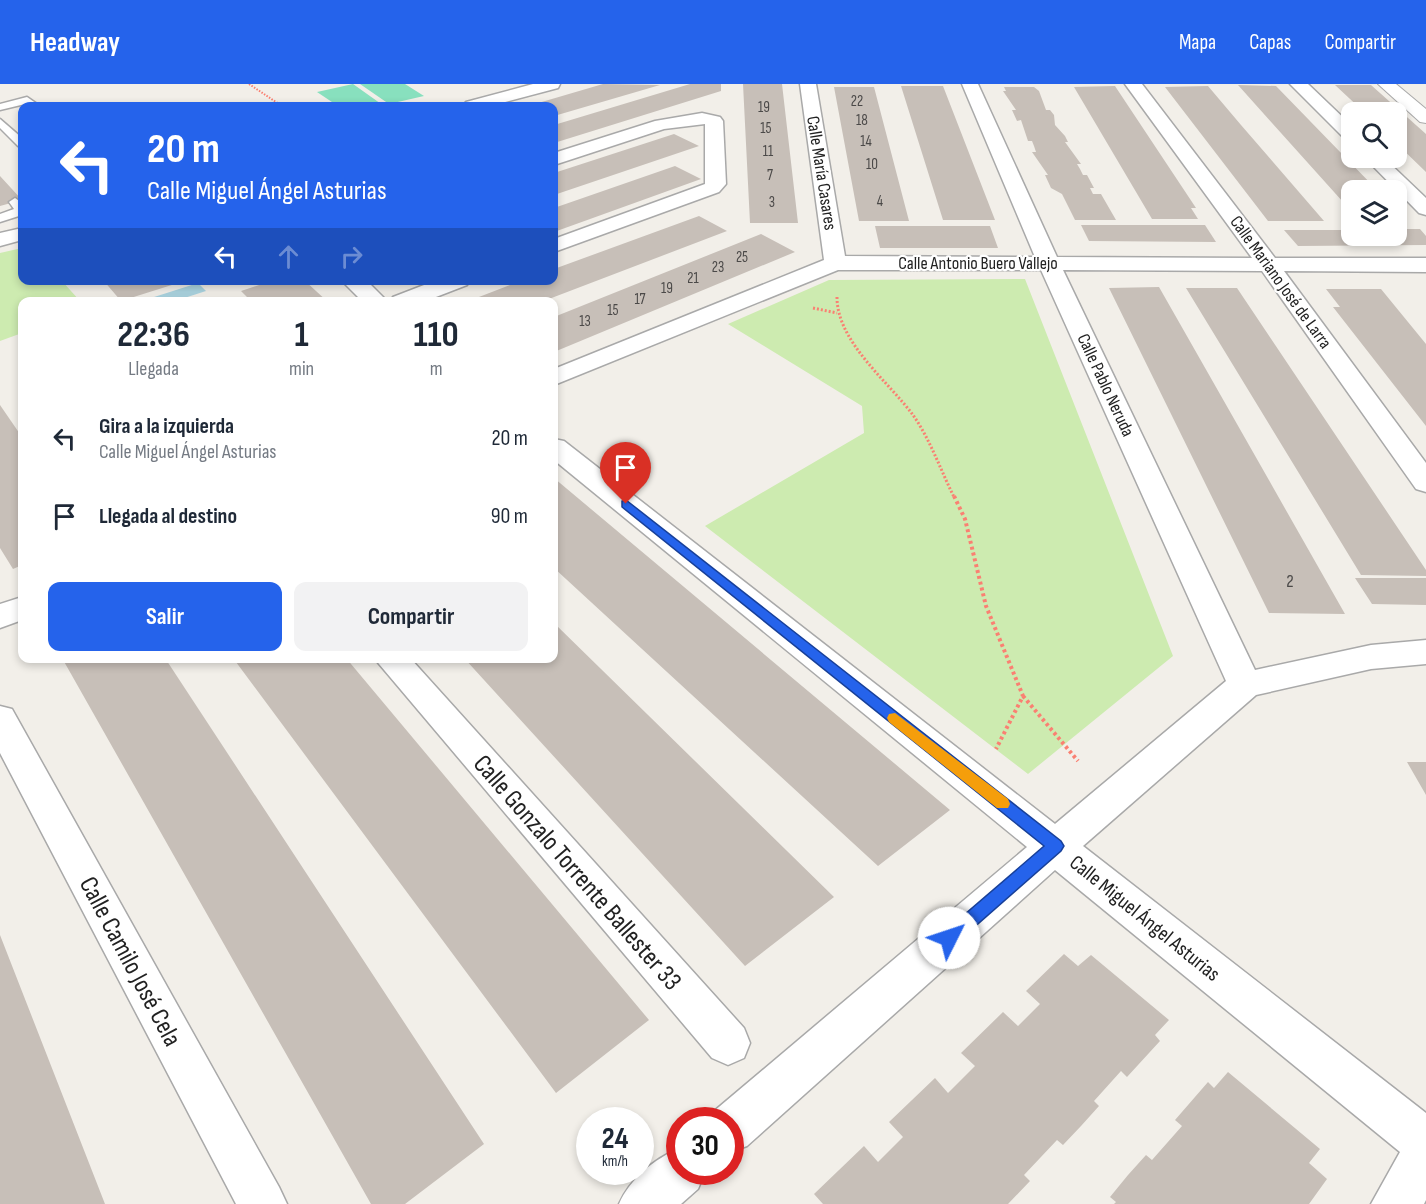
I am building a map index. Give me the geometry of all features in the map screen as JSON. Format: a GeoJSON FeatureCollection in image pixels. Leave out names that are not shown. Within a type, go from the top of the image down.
{"type":"FeatureCollection","features":[{"type":"Feature","properties":{"kind":"street"},"geometry":{"type":"LineString","coordinates":[[487,102],[552,84]]}},
{"type":"Feature","properties":{"kind":"street","name":"Calle María Casares"},"geometry":{"type":"LineString","coordinates":[[808,84],[835,263]]}},
{"type":"Feature","properties":{"kind":"street","name":"Calle Pablo Neruda"},"geometry":{"type":"LineString","coordinates":[[970,84],[1049,264],[1245,685]]}},
{"type":"Feature","properties":{"kind":"street","name":"Calle Mariano José de Larra"},"geometry":{"type":"LineString","coordinates":[[1133,84],[1268,264],[1426,483]]}},
{"type":"Feature","properties":{"kind":"street"},"geometry":{"type":"LineString","coordinates":[[1298,84],[1341,125]]}},
{"type":"Feature","properties":{"kind":"street"},"geometry":{"type":"LineString","coordinates":[[1386,84],[1426,118]]}},
{"type":"Feature","properties":{"kind":"street"},"geometry":{"type":"LineString","coordinates":[[558,158],[684,118],[699,116],[714,121],[716,184],[712,188],[558,245]]}},
{"type":"Feature","properties":{"kind":"street"},"geometry":{"type":"LineString","coordinates":[[1384,168],[1426,209]]}},
{"type":"Feature","properties":{"kind":"street"},"geometry":{"type":"LineString","coordinates":[[0,240],[18,235]]}},
{"type":"Feature","properties":{"kind":"street","name":"Calle Antonio Buero Vallejo"},"geometry":{"type":"LineString","coordinates":[[558,376],[835,263],[1426,265]]}},
{"type":"Feature","properties":{"kind":"street"},"geometry":{"type":"LineString","coordinates":[[358,285],[371,297]]}},
{"type":"Feature","properties":{"kind":"street"},"geometry":{"type":"LineString","coordinates":[[414,297],[446,285]]}},
{"type":"Feature","properties":{"kind":"street","name":"Calle Miguel Ángel Asturias"},"geometry":{"type":"LineString","coordinates":[[558,450],[1426,1143]]}},
{"type":"Feature","properties":{"kind":"street"},"geometry":{"type":"LineString","coordinates":[[0,618],[18,610]]}},
{"type":"Feature","properties":{"kind":"street"},"geometry":{"type":"LineString","coordinates":[[744,1117],[1245,685],[1371,657],[1426,652]]}},
{"type":"Feature","properties":{"kind":"street","name":"Calle Gonzalo Torrente Ballester 33"},"geometry":{"type":"LineString","coordinates":[[394,663],[728,1043]]}},
{"type":"Feature","properties":{"kind":"street","name":"Calle Camilo José Cela"},"geometry":{"type":"LineString","coordinates":[[0,719],[262,1204]]}},
{"type":"Feature","properties":{"kind":"street"},"geometry":{"type":"LineString","coordinates":[[1396,1204],[1426,1154]]}},
{"type":"Feature","properties":{"kind":"street"},"geometry":{"type":"LineString","coordinates":[[644,1204],[666,1185]]}},
{"type":"Feature","properties":{"kind":"lane"},"geometry":{"type":"LineString","coordinates":[[0,107],[18,102]]}},
{"type":"Feature","properties":{"kind":"lane"},"geometry":{"type":"LineString","coordinates":[[0,122],[18,140]]}},
{"type":"Feature","properties":{"kind":"lane"},"geometry":{"type":"LineString","coordinates":[[0,218],[18,208]]}},
{"type":"Feature","properties":{"kind":"path"},"geometry":{"type":"LineString","coordinates":[[249,84],[276,102]]}},
{"type":"Feature","properties":{"kind":"path"},"geometry":{"type":"LineString","coordinates":[[837,295],[837,313],[864,358],[914,416],[965,519],[986,606],[1023,696],[1078,761]]}},
{"type":"Feature","properties":{"kind":"path"},"geometry":{"type":"LineString","coordinates":[[991,757],[1023,696]]}},
{"type":"Feature","properties":{"kind":"green space"},"geometry":{"type":"Polygon","coordinates":[[[353,84],[378,102],[332,102],[317,92],[353,84]]]}},
{"type":"Feature","properties":{"kind":"green space"},"geometry":{"type":"Polygon","coordinates":[[[360,84],[405,84],[424,96],[398,102],[386,102],[360,84]]]}},
{"type":"Feature","properties":{"kind":"green space"},"geometry":{"type":"Polygon","coordinates":[[[18,249],[18,285],[66,285],[76,297],[18,297],[18,334],[0,341],[0,253],[18,249]]]}},
{"type":"Feature","properties":{"kind":"green space"},"geometry":{"type":"Polygon","coordinates":[[[1025,279],[1173,656],[1028,774],[705,526],[864,433],[862,406],[728,324],[829,280],[1025,279]]]}},
{"type":"Feature","properties":{"kind":"water"},"geometry":{"type":"Polygon","coordinates":[[[192,285],[200,285],[206,291],[187,297],[154,297],[192,285]]]}},
{"type":"Feature","properties":{"kind":"building"},"geometry":{"type":"Polygon","coordinates":[[[603,84],[660,85],[558,115],[558,102],[542,102],[603,84]]]}},
{"type":"Feature","properties":{"kind":"building"},"geometry":{"type":"Polygon","coordinates":[[[690,84],[721,84],[721,91],[558,142],[558,124],[690,84]]]}},
{"type":"Feature","properties":{"kind":"building"},"geometry":{"type":"Polygon","coordinates":[[[743,84],[782,84],[798,223],[750,223],[743,84]]]}},
{"type":"Feature","properties":{"kind":"building"},"geometry":{"type":"Polygon","coordinates":[[[1238,85],[1276,86],[1341,153],[1341,168],[1356,168],[1367,180],[1341,180],[1341,200],[1238,85]]]}},
{"type":"Feature","properties":{"kind":"building"},"geometry":{"type":"Polygon","coordinates":[[[1335,85],[1371,85],[1390,102],[1353,102],[1335,85]]]}},
{"type":"Feature","properties":{"kind":"building"},"geometry":{"type":"Polygon","coordinates":[[[901,86],[943,86],[995,220],[943,220],[901,86]]]}},
{"type":"Feature","properties":{"kind":"building"},"geometry":{"type":"Polygon","coordinates":[[[1115,86],[1196,208],[1191,208],[1198,219],[1152,219],[1074,87],[1115,86]]]}},
{"type":"Feature","properties":{"kind":"building"},"geometry":{"type":"Polygon","coordinates":[[[1208,86],[1324,221],[1268,221],[1165,87],[1208,86]]]}},
{"type":"Feature","properties":{"kind":"building"},"geometry":{"type":"Polygon","coordinates":[[[834,87],[874,87],[909,221],[859,221],[834,87]]]}},
{"type":"Feature","properties":{"kind":"building"},"geometry":{"type":"Polygon","coordinates":[[[1004,87],[1034,87],[1039,91],[1046,110],[1050,110],[1054,115],[1055,125],[1065,136],[1068,142],[1065,142],[1081,164],[1077,164],[1083,175],[1087,175],[1094,188],[1090,188],[1093,194],[1101,194],[1116,220],[1075,220],[1062,194],[1051,188],[1045,175],[1048,175],[1032,152],[1036,152],[1032,141],[1028,141],[1021,120],[1017,121],[1012,110],[1016,110],[1003,91],[1006,91],[1004,87]]]}},
{"type":"Feature","properties":{"kind":"building"},"geometry":{"type":"Polygon","coordinates":[[[1407,117],[1426,134],[1426,172],[1407,154],[1407,117]]]}},
{"type":"Feature","properties":{"kind":"building"},"geometry":{"type":"Polygon","coordinates":[[[674,134],[699,146],[558,194],[558,172],[674,134]]]}},
{"type":"Feature","properties":{"kind":"building"},"geometry":{"type":"Polygon","coordinates":[[[675,166],[701,179],[558,231],[558,207],[675,166]]]}},
{"type":"Feature","properties":{"kind":"building"},"geometry":{"type":"Polygon","coordinates":[[[0,176],[18,196],[18,201],[0,206],[0,176]]]}},
{"type":"Feature","properties":{"kind":"building"},"geometry":{"type":"Polygon","coordinates":[[[699,216],[727,231],[554,297],[479,297],[510,285],[558,285],[558,268],[699,216]]]}},
{"type":"Feature","properties":{"kind":"building"},"geometry":{"type":"Polygon","coordinates":[[[1081,225],[1205,225],[1216,242],[1089,241],[1081,225]]]}},
{"type":"Feature","properties":{"kind":"building"},"geometry":{"type":"Polygon","coordinates":[[[875,226],[990,226],[998,248],[880,248],[875,226]]]}},
{"type":"Feature","properties":{"kind":"building"},"geometry":{"type":"Polygon","coordinates":[[[1407,229],[1420,229],[1426,236],[1426,245],[1407,245],[1407,229]]]}},
{"type":"Feature","properties":{"kind":"building"},"geometry":{"type":"Polygon","coordinates":[[[1284,230],[1341,230],[1341,246],[1298,246],[1284,230]]]}},
{"type":"Feature","properties":{"kind":"building"},"geometry":{"type":"Polygon","coordinates":[[[761,234],[795,252],[558,350],[558,315],[761,234]]]}},
{"type":"Feature","properties":{"kind":"building"},"geometry":{"type":"Polygon","coordinates":[[[107,285],[172,285],[134,297],[118,297],[107,285]]]}},
{"type":"Feature","properties":{"kind":"building"},"geometry":{"type":"Polygon","coordinates":[[[259,285],[309,285],[323,297],[247,297],[241,291],[259,285]]]}},
{"type":"Feature","properties":{"kind":"building"},"geometry":{"type":"Polygon","coordinates":[[[1159,287],[1345,614],[1269,613],[1109,288],[1159,287]]]}},
{"type":"Feature","properties":{"kind":"building"},"geometry":{"type":"Polygon","coordinates":[[[1186,288],[1237,288],[1426,570],[1426,576],[1361,575],[1186,288]]]}},
{"type":"Feature","properties":{"kind":"building"},"geometry":{"type":"Polygon","coordinates":[[[1326,289],[1381,289],[1426,344],[1426,426],[1333,307],[1340,307],[1326,289]]]}},
{"type":"Feature","properties":{"kind":"building"},"geometry":{"type":"Polygon","coordinates":[[[0,405],[18,431],[18,567],[13,569],[0,548],[0,405]]]}},
{"type":"Feature","properties":{"kind":"building"},"geometry":{"type":"Polygon","coordinates":[[[558,481],[950,810],[878,866],[558,572],[558,481]]]}},
{"type":"Feature","properties":{"kind":"building"},"geometry":{"type":"Polygon","coordinates":[[[1355,578],[1426,578],[1426,605],[1372,604],[1355,578]]]}},
{"type":"Feature","properties":{"kind":"building"},"geometry":{"type":"Polygon","coordinates":[[[558,627],[834,897],[745,966],[469,663],[558,663],[558,627]]]}},
{"type":"Feature","properties":{"kind":"building"},"geometry":{"type":"Polygon","coordinates":[[[65,663],[168,663],[484,1144],[405,1204],[371,1204],[65,663]]]}},
{"type":"Feature","properties":{"kind":"building"},"geometry":{"type":"Polygon","coordinates":[[[237,663],[350,663],[649,1020],[556,1093],[237,663]]]}},
{"type":"Feature","properties":{"kind":"building"},"geometry":{"type":"Polygon","coordinates":[[[1407,762],[1426,762],[1426,795],[1407,762]]]}},
{"type":"Feature","properties":{"kind":"building"},"geometry":{"type":"Polygon","coordinates":[[[0,935],[105,1204],[0,1204],[0,935]]]}},
{"type":"Feature","properties":{"kind":"building"},"geometry":{"type":"Polygon","coordinates":[[[1064,954],[1078,966],[1091,955],[1169,1020],[1155,1035],[1160,1041],[1127,1077],[1121,1071],[1094,1101],[1099,1106],[1063,1145],[1057,1140],[1024,1175],[1030,1181],[1008,1204],[823,1204],[814,1194],[864,1146],[878,1162],[903,1137],[889,1122],[935,1078],[948,1093],[975,1066],[961,1053],[1003,1012],[1018,1026],[1040,1004],[1026,991],[1064,954]]]}},
{"type":"Feature","properties":{"kind":"building"},"geometry":{"type":"Polygon","coordinates":[[[1228,1072],[1320,1149],[1309,1163],[1327,1179],[1309,1204],[1114,1204],[1116,1202],[1110,1197],[1128,1175],[1146,1155],[1152,1160],[1182,1126],[1175,1120],[1208,1082],[1214,1088],[1228,1072]]]}},
{"type":"Feature","properties":{"kind":"slow traffic"},"geometry":{"type":"LineString","coordinates":[[895,718],[1003,804]]}},
{"type":"Feature","properties":{"kind":"route"},"geometry":{"type":"LineString","coordinates":[[626,504],[1056,846],[949,938]]}}]}
